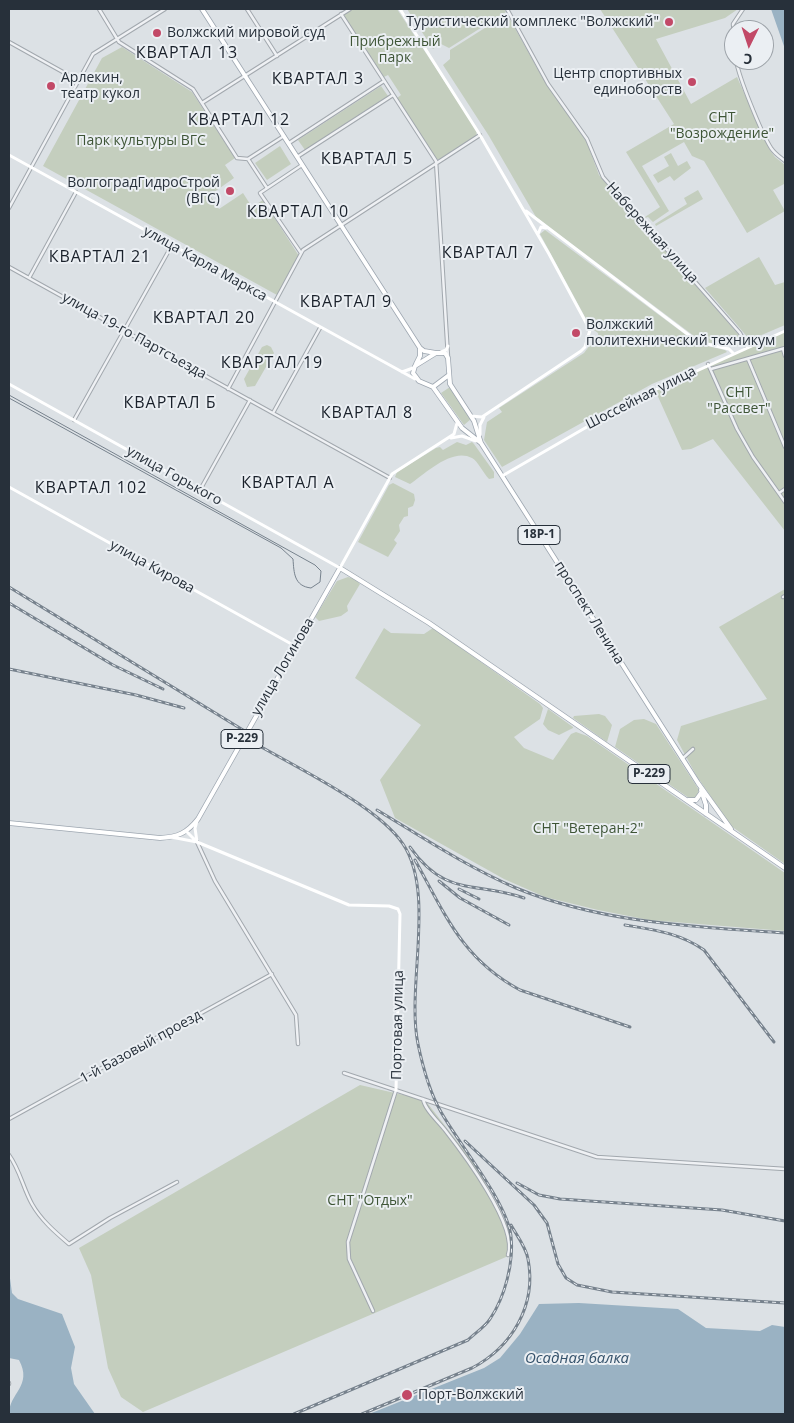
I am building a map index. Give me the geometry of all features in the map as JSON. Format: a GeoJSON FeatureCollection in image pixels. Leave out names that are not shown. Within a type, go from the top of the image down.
{"type":"FeatureCollection","features":[{"type":"Feature","properties":{"kind":"main road"},"geometry":{"type":"LineString","coordinates":[[202,9],[420,348],[424,352],[439,352],[448,358],[449,376],[433,387],[415,379],[415,366],[420,356],[420,348]]}},
{"type":"Feature","properties":{"kind":"main road"},"geometry":{"type":"LineString","coordinates":[[415,366],[439,352]]}},
{"type":"Feature","properties":{"kind":"main road","name":"проспект Ленина"},"geometry":{"type":"LineString","coordinates":[[449,376],[450,384],[470,415],[481,443],[682,759],[736,834]]}},
{"type":"Feature","properties":{"kind":"main road","name":"проспект Ленина"},"geometry":{"type":"LineString","coordinates":[[433,387],[458,423],[481,443]]}},
{"type":"Feature","properties":{"kind":"main road","name":"улица Логинова"},"geometry":{"type":"LineString","coordinates":[[187,832],[198,819],[340,568]]}},
{"type":"Feature","properties":{"kind":"main road","name":"Р-229"},"geometry":{"type":"LineString","coordinates":[[340,568],[430,623],[686,800],[707,811],[785,868]]}},
{"type":"Feature","properties":{"kind":"main road","name":"проспект Ленина"},"geometry":{"type":"LineString","coordinates":[[698,783],[707,811]]}},
{"type":"Feature","properties":{"kind":"main road"},"geometry":{"type":"LineString","coordinates":[[686,800],[696,800],[701,791]]}},
{"type":"Feature","properties":{"kind":"main road"},"geometry":{"type":"LineString","coordinates":[[707,811],[712,810],[710,800]]}},
{"type":"Feature","properties":{"kind":"main road"},"geometry":{"type":"LineString","coordinates":[[9,823],[170,837],[187,832]]}},
{"type":"Feature","properties":{"kind":"street"},"geometry":{"type":"LineString","coordinates":[[99,9],[117,40],[193,89],[237,158],[248,159],[284,136]]}},
{"type":"Feature","properties":{"kind":"street"},"geometry":{"type":"LineString","coordinates":[[9,208],[93,54],[165,9]]}},
{"type":"Feature","properties":{"kind":"street"},"geometry":{"type":"LineString","coordinates":[[247,9],[277,56]]}},
{"type":"Feature","properties":{"kind":"street"},"geometry":{"type":"LineString","coordinates":[[202,103],[350,9]]}},
{"type":"Feature","properties":{"kind":"street"},"geometry":{"type":"LineString","coordinates":[[400,9],[480,135],[524,209],[589,326],[588,339],[581,351],[482,417],[474,418],[470,415]]}},
{"type":"Feature","properties":{"kind":"street","name":"Набережная улица"},"geometry":{"type":"LineString","coordinates":[[507,9],[548,84],[587,139],[602,177],[740,333],[747,348]]}},
{"type":"Feature","properties":{"kind":"street"},"geometry":{"type":"LineString","coordinates":[[736,20],[743,9]]}},
{"type":"Feature","properties":{"kind":"street"},"geometry":{"type":"LineString","coordinates":[[341,14],[435,158],[448,358]]}},
{"type":"Feature","properties":{"kind":"street"},"geometry":{"type":"LineString","coordinates":[[9,42],[79,81]]}},
{"type":"Feature","properties":{"kind":"street"},"geometry":{"type":"LineString","coordinates":[[739,70],[746,92],[769,144],[785,161]]}},
{"type":"Feature","properties":{"kind":"street"},"geometry":{"type":"LineString","coordinates":[[288,143],[384,81]]}},
{"type":"Feature","properties":{"kind":"street"},"geometry":{"type":"LineString","coordinates":[[297,157],[393,95]]}},
{"type":"Feature","properties":{"kind":"street"},"geometry":{"type":"LineString","coordinates":[[228,389],[301,253],[316,239],[480,135]]}},
{"type":"Feature","properties":{"kind":"street","name":"улица Карла Маркса"},"geometry":{"type":"LineString","coordinates":[[9,155],[415,379]]}},
{"type":"Feature","properties":{"kind":"street"},"geometry":{"type":"LineString","coordinates":[[248,159],[267,188]]}},
{"type":"Feature","properties":{"kind":"street"},"geometry":{"type":"LineString","coordinates":[[301,253],[260,193],[302,165]]}},
{"type":"Feature","properties":{"kind":"street"},"geometry":{"type":"LineString","coordinates":[[29,278],[76,192]]}},
{"type":"Feature","properties":{"kind":"street"},"geometry":{"type":"LineString","coordinates":[[524,209],[698,342],[729,349],[733,353]]}},
{"type":"Feature","properties":{"kind":"street"},"geometry":{"type":"LineString","coordinates":[[538,234],[540,227],[547,228]]}},
{"type":"Feature","properties":{"kind":"street"},"geometry":{"type":"LineString","coordinates":[[74,420],[172,246]]}},
{"type":"Feature","properties":{"kind":"street","name":"улица 19-го Партсъезда"},"geometry":{"type":"LineString","coordinates":[[9,267],[390,478]]}},
{"type":"Feature","properties":{"kind":"street"},"geometry":{"type":"LineString","coordinates":[[273,413],[320,328]]}},
{"type":"Feature","properties":{"kind":"street","name":"Шоссейная улица"},"geometry":{"type":"LineString","coordinates":[[502,476],[623,406],[708,364],[785,331]]}},
{"type":"Feature","properties":{"kind":"street"},"geometry":{"type":"LineString","coordinates":[[439,352],[446,350],[448,346]]}},
{"type":"Feature","properties":{"kind":"street"},"geometry":{"type":"LineString","coordinates":[[710,369],[784,348],[785,356]]}},
{"type":"Feature","properties":{"kind":"street"},"geometry":{"type":"LineString","coordinates":[[748,359],[785,447]]}},
{"type":"Feature","properties":{"kind":"street"},"geometry":{"type":"LineString","coordinates":[[708,364],[737,430],[753,457],[785,502]]}},
{"type":"Feature","properties":{"kind":"street"},"geometry":{"type":"LineString","coordinates":[[402,372],[415,366]]}},
{"type":"Feature","properties":{"kind":"street","name":"улица Горького"},"geometry":{"type":"LineString","coordinates":[[9,384],[340,568]]}},
{"type":"Feature","properties":{"kind":"street"},"geometry":{"type":"LineString","coordinates":[[200,490],[250,400]]}},
{"type":"Feature","properties":{"kind":"street"},"geometry":{"type":"LineString","coordinates":[[441,442],[460,436],[481,443],[480,424],[483,418],[494,409]]}},
{"type":"Feature","properties":{"kind":"street"},"geometry":{"type":"LineString","coordinates":[[441,442],[454,434],[458,423]]}},
{"type":"Feature","properties":{"kind":"street","name":"улица Логинова"},"geometry":{"type":"LineString","coordinates":[[340,568],[390,478],[400,468],[441,442]]}},
{"type":"Feature","properties":{"kind":"street","name":"улица Кирова"},"geometry":{"type":"LineString","coordinates":[[9,487],[295,646]]}},
{"type":"Feature","properties":{"kind":"street"},"geometry":{"type":"LineString","coordinates":[[778,493],[785,489]]}},
{"type":"Feature","properties":{"kind":"street"},"geometry":{"type":"LineString","coordinates":[[682,759],[693,749]]}},
{"type":"Feature","properties":{"kind":"street"},"geometry":{"type":"LineString","coordinates":[[198,819],[195,828],[197,842],[215,881],[296,1015],[298,1044]]}},
{"type":"Feature","properties":{"kind":"street","name":"Портовая улица"},"geometry":{"type":"LineString","coordinates":[[187,832],[197,842],[349,905],[389,906],[398,909],[400,914],[396,1090],[597,1157],[785,1169]]}},
{"type":"Feature","properties":{"kind":"street"},"geometry":{"type":"LineString","coordinates":[[170,837],[197,842]]}},
{"type":"Feature","properties":{"kind":"street","name":"1-й Базовый проезд"},"geometry":{"type":"LineString","coordinates":[[9,1119],[272,974]]}},
{"type":"Feature","properties":{"kind":"street"},"geometry":{"type":"LineString","coordinates":[[344,1073],[396,1090],[348,1242],[349,1259],[372,1311]]}},
{"type":"Feature","properties":{"kind":"street"},"geometry":{"type":"LineString","coordinates":[[423,1099],[424,1103],[473,1166],[490,1196],[505,1228],[508,1254]]}},
{"type":"Feature","properties":{"kind":"street"},"geometry":{"type":"LineString","coordinates":[[9,1155],[24,1180],[32,1204],[48,1227],[69,1244],[110,1218],[177,1182]]}},
{"type":"Feature","properties":{"kind":"green space","name":"Прибрежный парк"},"geometry":{"type":"Polygon","coordinates":[[[353,9],[397,9],[477,131],[476,136],[440,159],[436,159],[397,98],[401,95],[388,75],[384,77],[343,15],[353,9]]]}},
{"type":"Feature","properties":{"kind":"green space"},"geometry":{"type":"Polygon","coordinates":[[[407,9],[505,9],[506,12],[449,48],[441,44],[433,49],[407,9]]]}},
{"type":"Feature","properties":{"kind":"green space","name":"СНТ \"Возрождение\""},"geometry":{"type":"Polygon","coordinates":[[[600,9],[738,9],[725,18],[656,39],[691,104],[737,77],[769,149],[785,165],[785,186],[784,184],[773,190],[785,211],[747,233],[704,161],[692,156],[684,142],[642,166],[669,211],[653,222],[648,217],[642,219],[660,207],[626,152],[674,124],[600,9]]]}},
{"type":"Feature","properties":{"kind":"green space"},"geometry":{"type":"Polygon","coordinates":[[[507,14],[545,82],[586,140],[599,175],[636,218],[636,224],[645,234],[651,234],[738,334],[741,338],[739,346],[702,342],[536,217],[489,136],[443,65],[450,59],[450,50],[507,14]]]}},
{"type":"Feature","properties":{"kind":"green space","name":"Парк культуры ВГС"},"geometry":{"type":"Polygon","coordinates":[[[122,47],[192,92],[235,158],[225,165],[234,178],[210,195],[219,209],[243,193],[252,207],[263,200],[299,256],[277,295],[43,166],[102,58],[122,47]]]}},
{"type":"Feature","properties":{"kind":"green space"},"geometry":{"type":"Polygon","coordinates":[[[381,86],[388,96],[305,150],[298,140],[381,86]]]}},
{"type":"Feature","properties":{"kind":"green space"},"geometry":{"type":"Polygon","coordinates":[[[280,146],[291,164],[267,180],[255,163],[280,146]]]}},
{"type":"Feature","properties":{"kind":"green space"},"geometry":{"type":"Polygon","coordinates":[[[671,153],[678,166],[687,161],[691,168],[674,181],[670,176],[658,183],[653,175],[669,166],[664,157],[671,153]]]}},
{"type":"Feature","properties":{"kind":"green space"},"geometry":{"type":"Polygon","coordinates":[[[698,190],[703,199],[656,226],[655,224],[687,204],[684,198],[698,190]]]}},
{"type":"Feature","properties":{"kind":"green space"},"geometry":{"type":"Polygon","coordinates":[[[545,230],[698,344],[727,352],[652,384],[502,467],[484,440],[487,422],[502,412],[499,408],[584,353],[590,345],[595,347],[599,344],[598,333],[591,328],[540,234],[545,230]]]}},
{"type":"Feature","properties":{"kind":"green space"},"geometry":{"type":"Polygon","coordinates":[[[759,257],[775,285],[785,282],[785,325],[750,340],[705,288],[759,257]]]}},
{"type":"Feature","properties":{"kind":"green space","name":"СНТ \"Рассвет\""},"geometry":{"type":"Polygon","coordinates":[[[785,331],[785,531],[713,439],[691,449],[682,450],[655,390],[785,331]]]}},
{"type":"Feature","properties":{"kind":"green space"},"geometry":{"type":"Polygon","coordinates":[[[267,345],[271,347],[274,353],[255,386],[247,387],[244,379],[262,347],[267,345]]]}},
{"type":"Feature","properties":{"kind":"green space"},"geometry":{"type":"Polygon","coordinates":[[[450,387],[471,419],[464,425],[441,393],[450,387]]]}},
{"type":"Feature","properties":{"kind":"green space"},"geometry":{"type":"Polygon","coordinates":[[[457,442],[466,445],[472,442],[494,472],[494,478],[489,479],[472,458],[464,456],[456,456],[439,463],[410,484],[395,477],[397,472],[436,448],[440,447],[443,450],[457,442]]]}},
{"type":"Feature","properties":{"kind":"green space"},"geometry":{"type":"Polygon","coordinates":[[[393,483],[414,494],[415,500],[413,506],[408,508],[408,516],[404,517],[399,525],[400,531],[394,540],[397,543],[388,557],[358,542],[389,485],[393,483]]]}},
{"type":"Feature","properties":{"kind":"green space"},"geometry":{"type":"Polygon","coordinates":[[[348,577],[355,579],[360,584],[347,606],[348,611],[341,616],[319,621],[315,617],[337,581],[348,577]]]}},
{"type":"Feature","properties":{"kind":"green space"},"geometry":{"type":"Polygon","coordinates":[[[785,589],[785,864],[731,826],[696,775],[677,740],[681,726],[767,699],[719,627],[785,589]]]}},
{"type":"Feature","properties":{"kind":"green space","name":"СНТ \"Ветеран-2\""},"geometry":{"type":"Polygon","coordinates":[[[384,628],[391,633],[424,634],[433,628],[540,704],[543,708],[540,719],[514,737],[524,748],[553,760],[571,734],[576,732],[587,736],[785,873],[785,931],[649,920],[545,897],[504,879],[395,818],[380,780],[421,725],[355,678],[384,628]]]}},
{"type":"Feature","properties":{"kind":"green space"},"geometry":{"type":"Polygon","coordinates":[[[548,709],[573,728],[559,735],[548,730],[543,724],[548,709]]]}},
{"type":"Feature","properties":{"kind":"green space"},"geometry":{"type":"Polygon","coordinates":[[[599,714],[605,716],[612,725],[607,742],[573,718],[574,716],[599,714]]]}},
{"type":"Feature","properties":{"kind":"green space"},"geometry":{"type":"Polygon","coordinates":[[[644,719],[656,724],[699,790],[696,798],[689,798],[615,747],[620,729],[634,720],[644,719]]]}},
{"type":"Feature","properties":{"kind":"green space","name":"СНТ \"Отдых\""},"geometry":{"type":"Polygon","coordinates":[[[360,1085],[425,1100],[477,1167],[507,1225],[513,1254],[143,1412],[121,1397],[108,1368],[91,1275],[79,1248],[360,1085]]]}},
{"type":"Feature","properties":{"kind":"water"},"geometry":{"type":"Polygon","coordinates":[[[771,9],[785,9],[785,49],[771,9]]]}},
{"type":"Feature","properties":{"kind":"water"},"geometry":{"type":"Polygon","coordinates":[[[9,1271],[12,1293],[18,1299],[62,1314],[75,1347],[71,1368],[74,1384],[95,1414],[9,1414],[10,1407],[22,1383],[23,1369],[19,1360],[9,1358],[9,1271]]]}},
{"type":"Feature","properties":{"kind":"water","name":"Осадная балка"},"geometry":{"type":"Polygon","coordinates":[[[579,1303],[678,1309],[706,1328],[760,1331],[772,1325],[785,1327],[785,1414],[369,1414],[484,1368],[500,1358],[520,1334],[539,1304],[579,1303]]]}},
{"type":"Feature","properties":{"kind":"tram line"},"geometry":{"type":"LineString","coordinates":[[9,395],[315,565],[321,571],[320,582],[311,588],[301,585],[296,578],[293,559],[281,548],[9,398]]}},
{"type":"Feature","properties":{"kind":"railway"},"geometry":{"type":"LineString","coordinates":[[9,587],[261,741]]}},
{"type":"Feature","properties":{"kind":"railway"},"geometry":{"type":"LineString","coordinates":[[9,603],[113,665],[163,689]]}},
{"type":"Feature","properties":{"kind":"railway"},"geometry":{"type":"LineString","coordinates":[[9,669],[136,695],[184,708]]}},
{"type":"Feature","properties":{"kind":"railway"},"geometry":{"type":"LineString","coordinates":[[251,741],[355,801],[391,829],[403,844],[413,864],[418,888],[419,914],[415,1021],[424,1071],[441,1112],[501,1207],[508,1222],[512,1246],[510,1268],[500,1300],[488,1322],[468,1340],[294,1414]]}},
{"type":"Feature","properties":{"kind":"railway"},"geometry":{"type":"LineString","coordinates":[[377,810],[480,871],[516,888],[548,900],[581,909],[649,921],[785,933]]}},
{"type":"Feature","properties":{"kind":"railway"},"geometry":{"type":"LineString","coordinates":[[410,847],[423,863],[436,874],[449,881],[524,898]]}},
{"type":"Feature","properties":{"kind":"railway"},"geometry":{"type":"LineString","coordinates":[[415,860],[457,934],[483,964],[500,978],[520,990],[630,1027]]}},
{"type":"Feature","properties":{"kind":"railway"},"geometry":{"type":"LineString","coordinates":[[439,881],[460,898],[509,925]]}},
{"type":"Feature","properties":{"kind":"railway"},"geometry":{"type":"LineString","coordinates":[[459,889],[479,899]]}},
{"type":"Feature","properties":{"kind":"railway"},"geometry":{"type":"LineString","coordinates":[[625,925],[676,936],[704,950],[774,1042]]}},
{"type":"Feature","properties":{"kind":"railway"},"geometry":{"type":"LineString","coordinates":[[465,1141],[534,1205],[547,1223],[558,1264],[566,1278],[577,1285],[612,1292],[785,1303]]}},
{"type":"Feature","properties":{"kind":"railway"},"geometry":{"type":"LineString","coordinates":[[517,1183],[539,1195],[560,1199],[722,1210],[785,1221]]}},
{"type":"Feature","properties":{"kind":"railway"},"geometry":{"type":"LineString","coordinates":[[362,1414],[472,1368],[499,1349],[510,1336],[525,1308],[530,1276],[525,1250],[511,1225]]}},
{"type":"Feature","properties":{"kind":"place","name":"Туристический комплекс \"Волжский\""},"geometry":{"type":"Point","coordinates":[669,22]}},
{"type":"Feature","properties":{"kind":"place","name":"Волжский мировой суд"},"geometry":{"type":"Point","coordinates":[157,33]}},
{"type":"Feature","properties":{"kind":"place","name":"Центр спортивных единоборств"},"geometry":{"type":"Point","coordinates":[692,82]}},
{"type":"Feature","properties":{"kind":"place","name":"Арлекин, театр кукол"},"geometry":{"type":"Point","coordinates":[51,86]}},
{"type":"Feature","properties":{"kind":"place","name":"ВолгоградГидроСтрой (ВГС)"},"geometry":{"type":"Point","coordinates":[230,191]}},
{"type":"Feature","properties":{"kind":"place","name":"Волжский политехнический техникум"},"geometry":{"type":"Point","coordinates":[576,333]}},
{"type":"Feature","properties":{"kind":"place","name":"Порт-Волжский"},"geometry":{"type":"Point","coordinates":[407,1395]}},
{"type":"Feature","properties":{"kind":"district","name":"КВАРТАЛ 13"},"geometry":{"type":"Point","coordinates":[187,53]}},
{"type":"Feature","properties":{"kind":"district","name":"КВАРТАЛ 3"},"geometry":{"type":"Point","coordinates":[318,79]}},
{"type":"Feature","properties":{"kind":"district","name":"КВАРТАЛ 12"},"geometry":{"type":"Point","coordinates":[239,120]}},
{"type":"Feature","properties":{"kind":"district","name":"КВАРТАЛ 5"},"geometry":{"type":"Point","coordinates":[367,159]}},
{"type":"Feature","properties":{"kind":"district","name":"КВАРТАЛ 10"},"geometry":{"type":"Point","coordinates":[298,212]}},
{"type":"Feature","properties":{"kind":"district","name":"КВАРТАЛ 7"},"geometry":{"type":"Point","coordinates":[488,253]}},
{"type":"Feature","properties":{"kind":"district","name":"КВАРТАЛ 21"},"geometry":{"type":"Point","coordinates":[100,257]}},
{"type":"Feature","properties":{"kind":"district","name":"КВАРТАЛ 9"},"geometry":{"type":"Point","coordinates":[346,302]}},
{"type":"Feature","properties":{"kind":"district","name":"КВАРТАЛ 20"},"geometry":{"type":"Point","coordinates":[204,318]}},
{"type":"Feature","properties":{"kind":"district","name":"КВАРТАЛ 19"},"geometry":{"type":"Point","coordinates":[272,363]}},
{"type":"Feature","properties":{"kind":"district","name":"КВАРТАЛ Б"},"geometry":{"type":"Point","coordinates":[170,403]}},
{"type":"Feature","properties":{"kind":"district","name":"КВАРТАЛ 8"},"geometry":{"type":"Point","coordinates":[367,413]}},
{"type":"Feature","properties":{"kind":"district","name":"КВАРТАЛ А"},"geometry":{"type":"Point","coordinates":[288,483]}},
{"type":"Feature","properties":{"kind":"district","name":"КВАРТАЛ 102"},"geometry":{"type":"Point","coordinates":[91,488]}}]}
